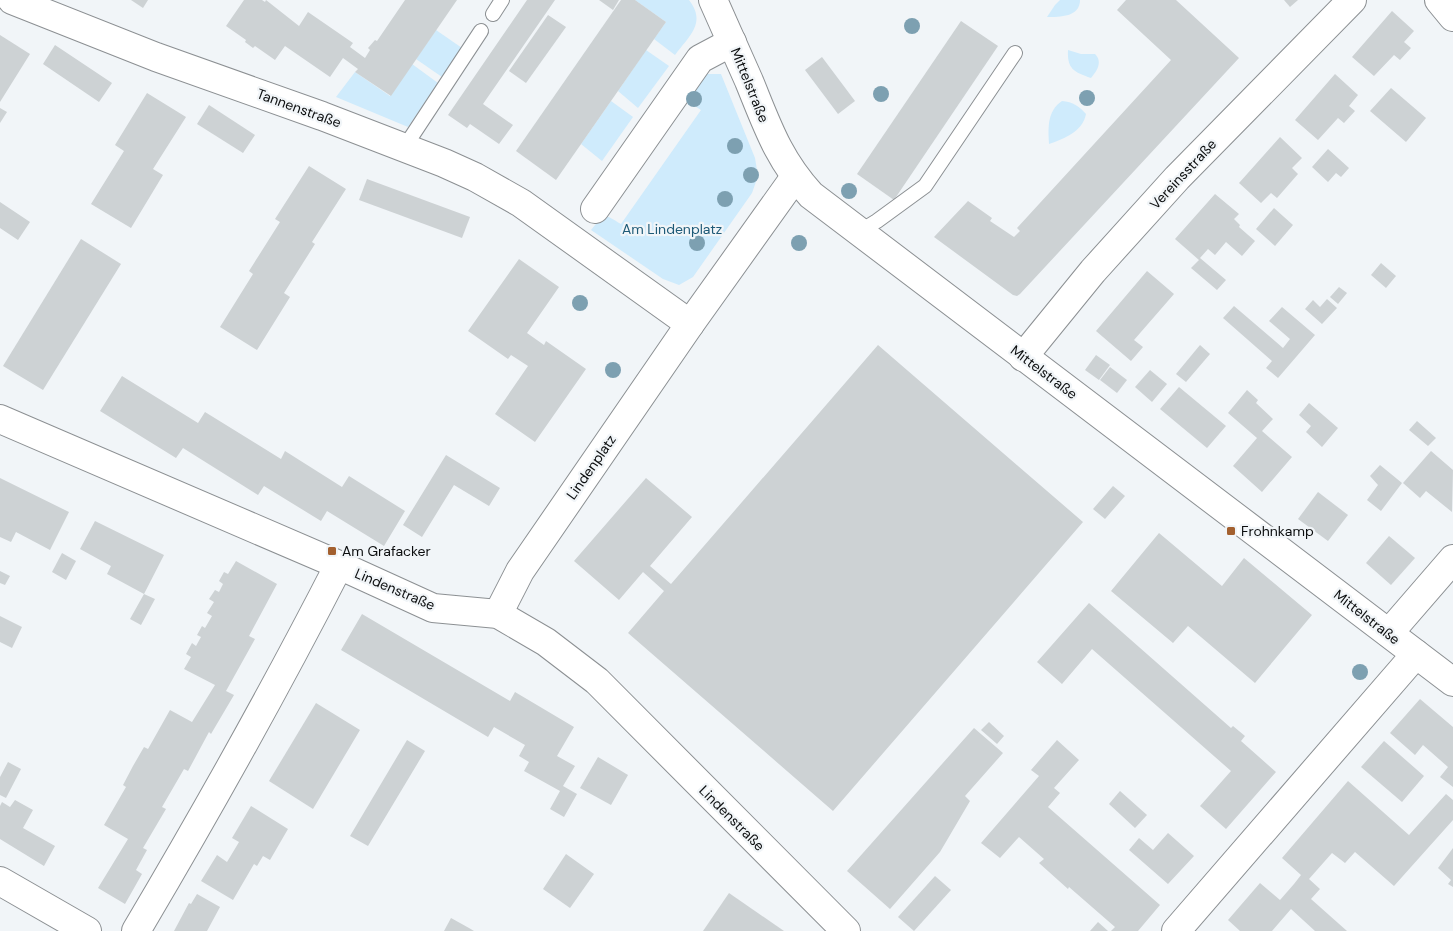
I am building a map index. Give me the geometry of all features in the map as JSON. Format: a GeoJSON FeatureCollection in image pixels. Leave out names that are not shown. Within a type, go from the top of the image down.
{"type":"FeatureCollection","features":[{"type":"Feature","properties":{"kind":"street","name":"Tannenstraße"},"geometry":{"type":"LineString","coordinates":[[12,0],[156,57],[322,116],[475,177],[521,203],[690,324]]}},
{"type":"Feature","properties":{"kind":"street","name":"Mittelstraße"},"geometry":{"type":"LineString","coordinates":[[713,0],[775,146],[795,177],[811,195],[1453,682]]}},
{"type":"Feature","properties":{"kind":"street","name":"Vereinsstraße"},"geometry":{"type":"LineString","coordinates":[[1023,357],[1093,271],[1178,178],[1352,0]]}},
{"type":"Feature","properties":{"kind":"street"},"geometry":{"type":"LineString","coordinates":[[1439,0],[1453,17]]}},
{"type":"Feature","properties":{"kind":"street"},"geometry":{"type":"LineString","coordinates":[[595,209],[700,59],[732,42]]}},
{"type":"Feature","properties":{"kind":"street","name":"Lindenplatz"},"geometry":{"type":"LineString","coordinates":[[498,614],[520,571],[690,324],[795,177]]}},
{"type":"Feature","properties":{"kind":"street","name":"Lindenstraße"},"geometry":{"type":"LineString","coordinates":[[0,419],[339,565],[433,608],[498,614],[546,642],[597,681],[846,931]]}},
{"type":"Feature","properties":{"kind":"street"},"geometry":{"type":"LineString","coordinates":[[1389,633],[1453,559]]}},
{"type":"Feature","properties":{"kind":"street"},"geometry":{"type":"LineString","coordinates":[[136,931],[209,808],[339,565]]}},
{"type":"Feature","properties":{"kind":"street"},"geometry":{"type":"LineString","coordinates":[[1176,931],[1416,654]]}},
{"type":"Feature","properties":{"kind":"street"},"geometry":{"type":"LineString","coordinates":[[0,881],[87,931]]}},
{"type":"Feature","properties":{"kind":"lane"},"geometry":{"type":"LineString","coordinates":[[493,14],[502,0]]}},
{"type":"Feature","properties":{"kind":"lane"},"geometry":{"type":"LineString","coordinates":[[404,148],[481,32]]}},
{"type":"Feature","properties":{"kind":"lane"},"geometry":{"type":"LineString","coordinates":[[859,232],[925,186],[1015,53]]}},
{"type":"Feature","properties":{"kind":"green space"},"geometry":{"type":"Polygon","coordinates":[[[635,0],[689,0],[694,8],[696,22],[694,29],[675,55],[654,39],[666,22],[635,0]]]}},
{"type":"Feature","properties":{"kind":"green space"},"geometry":{"type":"Polygon","coordinates":[[[1060,0],[1080,0],[1077,10],[1073,13],[1047,17],[1055,5],[1060,0]]]}},
{"type":"Feature","properties":{"kind":"green space"},"geometry":{"type":"Polygon","coordinates":[[[436,30],[462,48],[442,77],[416,59],[436,30]]]}},
{"type":"Feature","properties":{"kind":"green space"},"geometry":{"type":"Polygon","coordinates":[[[646,50],[669,66],[638,108],[618,91],[646,50]]]}},
{"type":"Feature","properties":{"kind":"green space"},"geometry":{"type":"Polygon","coordinates":[[[1068,50],[1081,54],[1095,54],[1099,63],[1091,78],[1076,72],[1070,66],[1068,50]]]}},
{"type":"Feature","properties":{"kind":"green space"},"geometry":{"type":"Polygon","coordinates":[[[412,64],[438,83],[408,127],[336,97],[355,72],[390,96],[412,64]]]}},
{"type":"Feature","properties":{"kind":"green space","name":"Am Lindenplatz"},"geometry":{"type":"Polygon","coordinates":[[[706,74],[721,74],[755,158],[758,176],[752,193],[693,277],[679,285],[663,279],[591,230],[604,217],[611,218],[621,224],[701,110],[690,103],[687,98],[706,74]]]}},
{"type":"Feature","properties":{"kind":"green space"},"geometry":{"type":"Polygon","coordinates":[[[611,101],[633,117],[602,161],[581,144],[611,101]]]}},
{"type":"Feature","properties":{"kind":"green space"},"geometry":{"type":"Polygon","coordinates":[[[1062,101],[1076,105],[1086,114],[1077,130],[1067,137],[1049,144],[1051,115],[1062,101]]]}},
{"type":"Feature","properties":{"kind":"building"},"geometry":{"type":"Polygon","coordinates":[[[131,0],[148,0],[143,8],[131,0]]]}},
{"type":"Feature","properties":{"kind":"building"},"geometry":{"type":"Polygon","coordinates":[[[244,0],[262,0],[265,2],[266,0],[299,26],[308,12],[353,43],[350,47],[365,58],[370,50],[368,48],[375,40],[377,41],[405,0],[457,0],[391,96],[355,72],[358,69],[343,58],[330,77],[285,46],[275,60],[255,46],[253,48],[245,42],[246,40],[226,26],[244,0]]]}},
{"type":"Feature","properties":{"kind":"building"},"geometry":{"type":"Polygon","coordinates":[[[527,0],[555,0],[483,104],[513,125],[499,144],[470,124],[467,128],[448,115],[527,0]]]}},
{"type":"Feature","properties":{"kind":"building"},"geometry":{"type":"Polygon","coordinates":[[[599,0],[619,0],[613,10],[599,0]]]}},
{"type":"Feature","properties":{"kind":"building"},"geometry":{"type":"Polygon","coordinates":[[[621,0],[635,0],[666,22],[556,180],[516,151],[621,0]]]}},
{"type":"Feature","properties":{"kind":"building"},"geometry":{"type":"Polygon","coordinates":[[[1126,0],[1176,0],[1239,58],[1020,294],[1017,296],[1013,295],[934,237],[968,201],[992,218],[990,221],[1014,237],[1020,231],[1017,228],[1171,60],[1117,10],[1126,0]]]}},
{"type":"Feature","properties":{"kind":"building"},"geometry":{"type":"Polygon","coordinates":[[[1284,0],[1298,0],[1290,7],[1284,0]]]}},
{"type":"Feature","properties":{"kind":"building"},"geometry":{"type":"Polygon","coordinates":[[[1392,11],[1414,31],[1404,42],[1411,48],[1400,60],[1394,55],[1374,76],[1352,57],[1392,11]]]}},
{"type":"Feature","properties":{"kind":"building"},"geometry":{"type":"Polygon","coordinates":[[[548,15],[566,27],[526,83],[509,71],[548,15]]]}},
{"type":"Feature","properties":{"kind":"building"},"geometry":{"type":"Polygon","coordinates":[[[961,21],[998,46],[894,200],[857,174],[961,21]]]}},
{"type":"Feature","properties":{"kind":"building"},"geometry":{"type":"Polygon","coordinates":[[[0,35],[30,54],[0,102],[0,35]]]}},
{"type":"Feature","properties":{"kind":"building"},"geometry":{"type":"Polygon","coordinates":[[[55,45],[112,83],[99,102],[43,64],[55,45]]]}},
{"type":"Feature","properties":{"kind":"building"},"geometry":{"type":"Polygon","coordinates":[[[822,57],[855,101],[838,114],[805,70],[822,57]]]}},
{"type":"Feature","properties":{"kind":"building"},"geometry":{"type":"Polygon","coordinates":[[[1335,74],[1358,95],[1349,106],[1355,111],[1344,123],[1338,118],[1318,140],[1295,120],[1335,74]]]}},
{"type":"Feature","properties":{"kind":"building"},"geometry":{"type":"Polygon","coordinates":[[[1391,88],[1426,118],[1406,142],[1370,111],[1391,88]]]}},
{"type":"Feature","properties":{"kind":"building"},"geometry":{"type":"Polygon","coordinates":[[[147,93],[186,117],[153,169],[163,175],[131,228],[91,204],[124,151],[115,145],[147,93]]]}},
{"type":"Feature","properties":{"kind":"building"},"geometry":{"type":"Polygon","coordinates":[[[209,105],[255,135],[243,153],[197,124],[209,105]]]}},
{"type":"Feature","properties":{"kind":"building"},"geometry":{"type":"Polygon","coordinates":[[[0,108],[7,112],[0,123],[0,108]]]}},
{"type":"Feature","properties":{"kind":"building"},"geometry":{"type":"Polygon","coordinates":[[[1280,137],[1302,158],[1292,168],[1298,174],[1277,198],[1271,193],[1261,203],[1239,183],[1280,137]]]}},
{"type":"Feature","properties":{"kind":"building"},"geometry":{"type":"Polygon","coordinates":[[[1328,149],[1349,168],[1341,177],[1336,173],[1328,182],[1312,167],[1328,149]]]}},
{"type":"Feature","properties":{"kind":"building"},"geometry":{"type":"Polygon","coordinates":[[[309,166],[346,189],[312,242],[315,244],[284,293],[290,297],[257,350],[220,327],[253,274],[249,271],[280,222],[275,219],[309,166]]]}},
{"type":"Feature","properties":{"kind":"building"},"geometry":{"type":"Polygon","coordinates":[[[367,179],[470,217],[462,238],[359,200],[367,179]]]}},
{"type":"Feature","properties":{"kind":"building"},"geometry":{"type":"Polygon","coordinates":[[[1215,194],[1239,214],[1234,219],[1240,225],[1239,227],[1255,241],[1242,256],[1226,242],[1215,255],[1208,249],[1200,258],[1226,280],[1217,290],[1191,268],[1199,260],[1175,239],[1215,194]]]}},
{"type":"Feature","properties":{"kind":"building"},"geometry":{"type":"Polygon","coordinates":[[[0,202],[30,222],[18,240],[0,228],[0,202]]]}},
{"type":"Feature","properties":{"kind":"building"},"geometry":{"type":"Polygon","coordinates":[[[1274,208],[1293,225],[1275,246],[1256,229],[1274,208]]]}},
{"type":"Feature","properties":{"kind":"building"},"geometry":{"type":"Polygon","coordinates":[[[81,239],[121,264],[43,390],[3,366],[81,239]]]}},
{"type":"Feature","properties":{"kind":"building"},"geometry":{"type":"Polygon","coordinates":[[[519,259],[559,287],[527,333],[544,345],[546,341],[586,369],[535,442],[495,414],[528,366],[511,355],[508,359],[468,331],[519,259]]]}},
{"type":"Feature","properties":{"kind":"building"},"geometry":{"type":"Polygon","coordinates":[[[1381,263],[1396,276],[1386,288],[1371,275],[1381,263]]]}},
{"type":"Feature","properties":{"kind":"building"},"geometry":{"type":"Polygon","coordinates":[[[1147,271],[1174,294],[1134,340],[1143,347],[1131,361],[1096,331],[1147,271]]]}},
{"type":"Feature","properties":{"kind":"building"},"geometry":{"type":"Polygon","coordinates":[[[1339,287],[1347,293],[1338,304],[1330,297],[1339,287]]]}},
{"type":"Feature","properties":{"kind":"building"},"geometry":{"type":"Polygon","coordinates":[[[1327,299],[1337,308],[1322,324],[1305,309],[1313,300],[1320,307],[1327,299]]]}},
{"type":"Feature","properties":{"kind":"building"},"geometry":{"type":"Polygon","coordinates":[[[1234,306],[1283,348],[1290,339],[1269,321],[1282,307],[1315,335],[1278,378],[1266,368],[1272,361],[1223,318],[1234,306]]]}},
{"type":"Feature","properties":{"kind":"building"},"geometry":{"type":"Polygon","coordinates":[[[878,345],[1083,522],[833,811],[628,633],[664,591],[643,572],[619,600],[574,561],[646,478],[692,517],[650,566],[671,584],[878,345]]]}},
{"type":"Feature","properties":{"kind":"building"},"geometry":{"type":"Polygon","coordinates":[[[1200,345],[1210,354],[1186,382],[1176,374],[1200,345]]]}},
{"type":"Feature","properties":{"kind":"building"},"geometry":{"type":"Polygon","coordinates":[[[1096,355],[1110,365],[1099,380],[1085,370],[1096,355]]]}},
{"type":"Feature","properties":{"kind":"building"},"geometry":{"type":"Polygon","coordinates":[[[1110,367],[1127,380],[1117,393],[1100,380],[1110,367]]]}},
{"type":"Feature","properties":{"kind":"building"},"geometry":{"type":"Polygon","coordinates":[[[1150,370],[1167,384],[1152,402],[1135,387],[1150,370]]]}},
{"type":"Feature","properties":{"kind":"building"},"geometry":{"type":"Polygon","coordinates":[[[122,376],[198,423],[205,412],[281,459],[285,451],[342,487],[349,476],[405,511],[384,546],[327,511],[321,521],[264,486],[258,495],[183,448],[176,458],[100,411],[122,376]]]}},
{"type":"Feature","properties":{"kind":"building"},"geometry":{"type":"Polygon","coordinates":[[[1179,387],[1226,426],[1207,448],[1160,409],[1179,387]]]}},
{"type":"Feature","properties":{"kind":"building"},"geometry":{"type":"Polygon","coordinates":[[[1247,390],[1258,400],[1256,403],[1273,419],[1262,431],[1292,457],[1262,492],[1233,466],[1257,438],[1228,413],[1247,390]]]}},
{"type":"Feature","properties":{"kind":"building"},"geometry":{"type":"Polygon","coordinates":[[[1309,403],[1338,428],[1322,447],[1306,432],[1311,426],[1299,415],[1309,403]]]}},
{"type":"Feature","properties":{"kind":"building"},"geometry":{"type":"Polygon","coordinates":[[[1417,421],[1436,438],[1428,446],[1409,430],[1417,421]]]}},
{"type":"Feature","properties":{"kind":"building"},"geometry":{"type":"Polygon","coordinates":[[[1431,451],[1453,470],[1452,512],[1426,491],[1420,498],[1403,483],[1431,451]]]}},
{"type":"Feature","properties":{"kind":"building"},"geometry":{"type":"Polygon","coordinates":[[[446,455],[500,488],[489,506],[454,485],[422,537],[403,525],[446,455]]]}},
{"type":"Feature","properties":{"kind":"building"},"geometry":{"type":"Polygon","coordinates":[[[1380,465],[1402,483],[1381,511],[1367,500],[1378,485],[1370,476],[1380,465]]]}},
{"type":"Feature","properties":{"kind":"building"},"geometry":{"type":"Polygon","coordinates":[[[0,478],[69,512],[50,550],[16,532],[11,542],[0,537],[0,478]]]}},
{"type":"Feature","properties":{"kind":"building"},"geometry":{"type":"Polygon","coordinates":[[[1113,486],[1125,496],[1105,519],[1093,509],[1113,486]]]}},
{"type":"Feature","properties":{"kind":"building"},"geometry":{"type":"Polygon","coordinates":[[[1318,492],[1348,515],[1328,541],[1298,519],[1318,492]]]}},
{"type":"Feature","properties":{"kind":"building"},"geometry":{"type":"Polygon","coordinates":[[[95,521],[164,555],[144,594],[107,574],[111,566],[80,549],[95,521]]]}},
{"type":"Feature","properties":{"kind":"building"},"geometry":{"type":"Polygon","coordinates":[[[1159,533],[1222,586],[1244,558],[1312,615],[1255,683],[1188,626],[1173,643],[1111,591],[1159,533]]]}},
{"type":"Feature","properties":{"kind":"building"},"geometry":{"type":"Polygon","coordinates":[[[1389,536],[1415,558],[1391,585],[1366,563],[1389,536]]]}},
{"type":"Feature","properties":{"kind":"building"},"geometry":{"type":"Polygon","coordinates":[[[62,553],[76,561],[66,580],[52,572],[62,553]]]}},
{"type":"Feature","properties":{"kind":"building"},"geometry":{"type":"Polygon","coordinates":[[[236,561],[277,584],[249,636],[255,639],[226,691],[234,695],[211,734],[209,732],[188,771],[184,769],[162,807],[166,809],[143,848],[147,850],[136,870],[142,874],[125,904],[98,888],[128,839],[104,825],[126,787],[123,785],[133,766],[144,747],[148,749],[170,710],[192,722],[215,685],[184,669],[191,657],[186,654],[192,643],[196,646],[201,637],[197,635],[202,626],[205,628],[212,616],[207,613],[214,602],[209,599],[215,590],[219,592],[223,584],[219,581],[224,572],[228,574],[236,561]]]}},
{"type":"Feature","properties":{"kind":"building"},"geometry":{"type":"Polygon","coordinates":[[[0,571],[10,576],[5,585],[0,583],[0,571]]]}},
{"type":"Feature","properties":{"kind":"building"},"geometry":{"type":"Polygon","coordinates":[[[144,594],[155,599],[141,625],[130,619],[144,594]]]}},
{"type":"Feature","properties":{"kind":"building"},"geometry":{"type":"Polygon","coordinates":[[[1089,603],[1231,728],[1233,726],[1245,736],[1241,741],[1276,772],[1226,829],[1200,806],[1231,771],[1092,649],[1062,684],[1037,662],[1089,603]]]}},
{"type":"Feature","properties":{"kind":"building"},"geometry":{"type":"Polygon","coordinates":[[[362,614],[510,701],[515,692],[574,727],[557,756],[575,766],[563,786],[577,794],[564,817],[550,809],[560,791],[524,771],[529,762],[519,756],[525,745],[494,727],[488,737],[341,650],[362,614]]]}},
{"type":"Feature","properties":{"kind":"building"},"geometry":{"type":"Polygon","coordinates":[[[0,616],[22,627],[12,648],[0,642],[0,616]]]}},
{"type":"Feature","properties":{"kind":"building"},"geometry":{"type":"Polygon","coordinates":[[[1420,699],[1453,727],[1453,787],[1440,777],[1448,767],[1423,745],[1415,755],[1390,733],[1420,699]]]}},
{"type":"Feature","properties":{"kind":"building"},"geometry":{"type":"Polygon","coordinates":[[[316,703],[360,730],[313,809],[269,781],[316,703]]]}},
{"type":"Feature","properties":{"kind":"building"},"geometry":{"type":"Polygon","coordinates":[[[989,722],[1004,736],[997,744],[981,730],[989,722]]]}},
{"type":"Feature","properties":{"kind":"building"},"geometry":{"type":"Polygon","coordinates":[[[974,728],[1003,753],[965,796],[970,801],[940,852],[890,909],[847,871],[974,728]]]}},
{"type":"Feature","properties":{"kind":"building"},"geometry":{"type":"Polygon","coordinates":[[[407,740],[425,751],[368,846],[350,836],[407,740]]]}},
{"type":"Feature","properties":{"kind":"building"},"geometry":{"type":"Polygon","coordinates":[[[1057,740],[1079,760],[1054,788],[1060,793],[1048,807],[1160,905],[1138,931],[1111,931],[1115,927],[1039,863],[1044,859],[1019,837],[1000,858],[981,843],[1039,776],[1031,770],[1057,740]]]}},
{"type":"Feature","properties":{"kind":"building"},"geometry":{"type":"Polygon","coordinates":[[[1384,741],[1424,776],[1402,802],[1361,767],[1384,741]]]}},
{"type":"Feature","properties":{"kind":"building"},"geometry":{"type":"Polygon","coordinates":[[[598,757],[628,775],[611,805],[580,788],[598,757]]]}},
{"type":"Feature","properties":{"kind":"building"},"geometry":{"type":"Polygon","coordinates":[[[8,762],[21,769],[6,798],[0,795],[0,777],[8,762]]]}},
{"type":"Feature","properties":{"kind":"building"},"geometry":{"type":"Polygon","coordinates":[[[1348,781],[1409,835],[1446,794],[1453,800],[1453,820],[1394,886],[1355,852],[1345,863],[1332,853],[1309,879],[1320,889],[1311,899],[1347,931],[1315,931],[1291,909],[1272,931],[1240,931],[1228,920],[1260,883],[1280,900],[1301,875],[1282,858],[1348,781]]]}},
{"type":"Feature","properties":{"kind":"building"},"geometry":{"type":"Polygon","coordinates":[[[1120,791],[1147,815],[1135,828],[1109,804],[1120,791]]]}},
{"type":"Feature","properties":{"kind":"building"},"geometry":{"type":"Polygon","coordinates":[[[15,800],[33,810],[23,828],[55,846],[44,866],[0,839],[0,806],[2,802],[10,807],[15,800]]]}},
{"type":"Feature","properties":{"kind":"building"},"geometry":{"type":"Polygon","coordinates":[[[251,806],[288,829],[270,860],[263,856],[257,866],[254,864],[233,900],[201,881],[217,855],[227,862],[239,842],[232,838],[251,806]]]}},
{"type":"Feature","properties":{"kind":"building"},"geometry":{"type":"Polygon","coordinates":[[[1168,833],[1194,856],[1168,884],[1129,850],[1139,838],[1153,850],[1168,833]]]}},
{"type":"Feature","properties":{"kind":"building"},"geometry":{"type":"Polygon","coordinates":[[[1453,848],[1453,887],[1448,884],[1451,880],[1438,868],[1453,848]]]}},
{"type":"Feature","properties":{"kind":"building"},"geometry":{"type":"Polygon","coordinates":[[[566,854],[594,874],[570,908],[543,889],[566,854]]]}},
{"type":"Feature","properties":{"kind":"building"},"geometry":{"type":"Polygon","coordinates":[[[935,876],[951,890],[914,931],[898,917],[935,876]]]}},
{"type":"Feature","properties":{"kind":"building"},"geometry":{"type":"Polygon","coordinates":[[[729,893],[784,931],[703,931],[729,893]]]}},
{"type":"Feature","properties":{"kind":"building"},"geometry":{"type":"Polygon","coordinates":[[[197,894],[220,907],[207,931],[174,931],[189,903],[191,904],[197,894]]]}},
{"type":"Feature","properties":{"kind":"building"},"geometry":{"type":"Polygon","coordinates":[[[451,918],[469,928],[474,931],[444,931],[451,918]]]}},
{"type":"Feature","properties":{"kind":"building"},"geometry":{"type":"Polygon","coordinates":[[[1098,922],[1108,931],[1090,931],[1098,922]]]}},
{"type":"Feature","properties":{"kind":"place","name":"Frohnkamp"},"geometry":{"type":"Point","coordinates":[1231,531]}},
{"type":"Feature","properties":{"kind":"place","name":"Am Grafacker"},"geometry":{"type":"Point","coordinates":[332,551]}}]}
